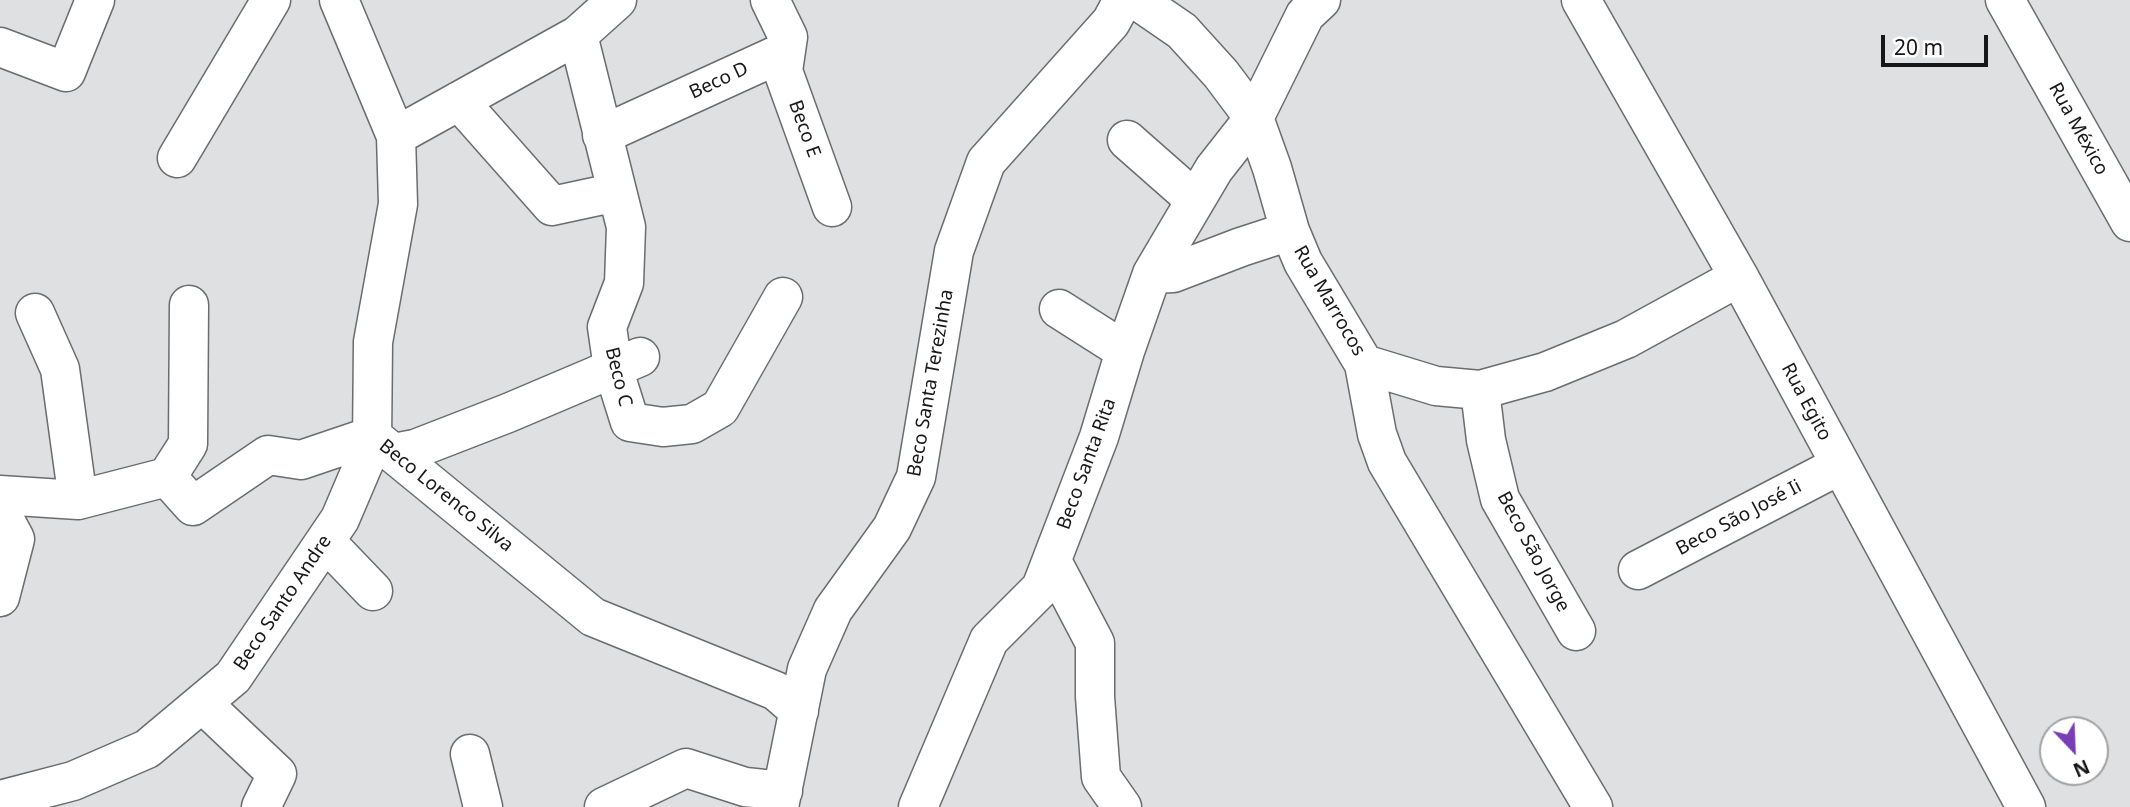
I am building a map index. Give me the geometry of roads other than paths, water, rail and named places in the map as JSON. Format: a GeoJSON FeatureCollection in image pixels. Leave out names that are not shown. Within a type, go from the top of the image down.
{"type":"FeatureCollection","features":[{"type":"Feature","properties":{"kind":"street"},"geometry":{"type":"LineString","coordinates":[[0,47],[66,72],[95,0]]}},
{"type":"Feature","properties":{"kind":"street"},"geometry":{"type":"LineString","coordinates":[[177,158],[271,0]]}},
{"type":"Feature","properties":{"kind":"street","name":"Beco Lorenco Silva"},"geometry":{"type":"LineString","coordinates":[[339,0],[396,136],[398,204],[373,342],[383,444],[593,617],[776,691],[799,711]]}},
{"type":"Feature","properties":{"kind":"street"},"geometry":{"type":"LineString","coordinates":[[396,136],[578,36],[617,0]]}},
{"type":"Feature","properties":{"kind":"street"},"geometry":{"type":"LineString","coordinates":[[769,0],[788,37],[786,51]]}},
{"type":"Feature","properties":{"kind":"street","name":"Beco Santa Terezinha"},"geometry":{"type":"LineString","coordinates":[[604,807],[686,768],[781,799],[807,669],[833,610],[892,528],[916,477],[954,251],[986,162],[1111,22],[1123,0]]}},
{"type":"Feature","properties":{"kind":"street","name":"Rua Marrocos"},"geometry":{"type":"LineString","coordinates":[[1137,0],[1182,31],[1221,74],[1254,118],[1290,231],[1303,262],[1364,363],[1377,434],[1387,462],[1593,807]]}},
{"type":"Feature","properties":{"kind":"street","name":"Beco Santa Rita"},"geometry":{"type":"LineString","coordinates":[[918,807],[989,640],[1041,588],[1100,437],[1125,351],[1152,274],[1213,169],[1254,118],[1305,15],[1321,0]]}},
{"type":"Feature","properties":{"kind":"street","name":"Rua Egito"},"geometry":{"type":"LineString","coordinates":[[1581,0],[1739,277],[2026,807]]}},
{"type":"Feature","properties":{"kind":"street","name":"Rua México"},"geometry":{"type":"LineString","coordinates":[[2005,0],[2130,222]]}},
{"type":"Feature","properties":{"kind":"street","name":"Beco C"},"geometry":{"type":"LineString","coordinates":[[578,36],[626,227],[625,284],[607,327],[626,363],[630,422],[663,427],[692,424],[720,408],[783,298]]}},
{"type":"Feature","properties":{"kind":"street","name":"Beco D"},"geometry":{"type":"LineString","coordinates":[[602,135],[786,51]]}},
{"type":"Feature","properties":{"kind":"street","name":"Beco E"},"geometry":{"type":"LineString","coordinates":[[786,51],[783,71],[832,207]]}},
{"type":"Feature","properties":{"kind":"street"},"geometry":{"type":"LineString","coordinates":[[459,102],[552,206],[617,192]]}},
{"type":"Feature","properties":{"kind":"street"},"geometry":{"type":"LineString","coordinates":[[1127,140],[1194,199]]}},
{"type":"Feature","properties":{"kind":"street"},"geometry":{"type":"LineString","coordinates":[[1152,274],[1172,273],[1290,231]]}},
{"type":"Feature","properties":{"kind":"street"},"geometry":{"type":"LineString","coordinates":[[1364,363],[1436,386],[1480,390],[1545,372],[1626,340],[1739,277]]}},
{"type":"Feature","properties":{"kind":"street"},"geometry":{"type":"LineString","coordinates":[[0,495],[78,500],[167,477],[188,444],[189,306]]}},
{"type":"Feature","properties":{"kind":"street"},"geometry":{"type":"LineString","coordinates":[[1059,309],[1125,351]]}},
{"type":"Feature","properties":{"kind":"street"},"geometry":{"type":"LineString","coordinates":[[35,313],[60,369],[78,500]]}},
{"type":"Feature","properties":{"kind":"street"},"geometry":{"type":"LineString","coordinates":[[167,477],[193,506],[268,455],[301,460],[383,444],[415,449],[626,363]]}},
{"type":"Feature","properties":{"kind":"street","name":"Beco São Jorge"},"geometry":{"type":"LineString","coordinates":[[1480,390],[1486,440],[1500,499],[1576,631]]}},
{"type":"Feature","properties":{"kind":"street","name":"Beco Santo Andre"},"geometry":{"type":"LineString","coordinates":[[0,803],[4,799],[73,781],[147,749],[233,677],[340,519],[372,444],[383,444]]}},
{"type":"Feature","properties":{"kind":"street","name":"Beco São José Ii"},"geometry":{"type":"LineString","coordinates":[[1638,570],[1840,465]]}},
{"type":"Feature","properties":{"kind":"street"},"geometry":{"type":"LineString","coordinates":[[0,511],[15,539],[0,597]]}},
{"type":"Feature","properties":{"kind":"street"},"geometry":{"type":"LineString","coordinates":[[325,541],[373,591]]}},
{"type":"Feature","properties":{"kind":"street"},"geometry":{"type":"LineString","coordinates":[[1052,561],[1095,643],[1101,777],[1122,807]]}},
{"type":"Feature","properties":{"kind":"street"},"geometry":{"type":"LineString","coordinates":[[202,703],[277,774],[261,807]]}},
{"type":"Feature","properties":{"kind":"street"},"geometry":{"type":"LineString","coordinates":[[470,754],[483,807]]}}]}
